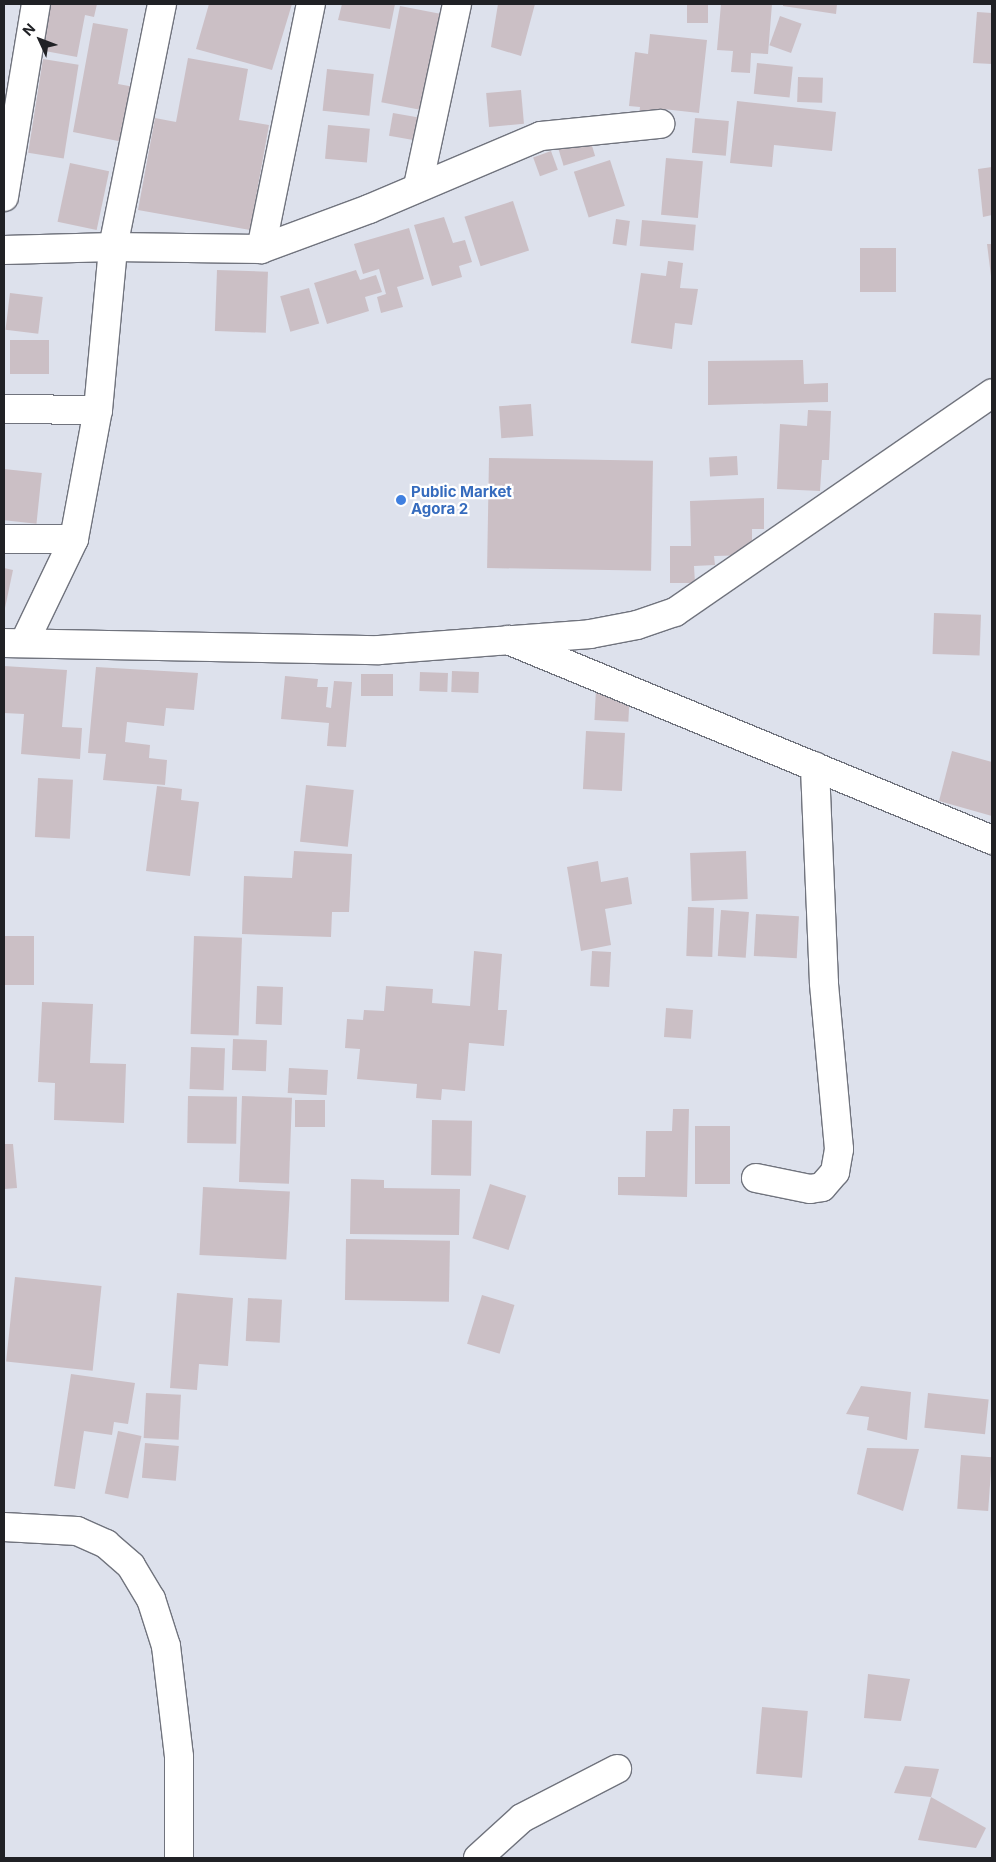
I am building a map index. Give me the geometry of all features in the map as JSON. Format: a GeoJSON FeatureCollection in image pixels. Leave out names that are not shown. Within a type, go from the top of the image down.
{"type":"FeatureCollection","features":[{"type":"Feature","properties":{"kind":"street"},"geometry":{"type":"LineString","coordinates":[[4,197],[36,4]]}},
{"type":"Feature","properties":{"kind":"street"},"geometry":{"type":"LineString","coordinates":[[162,4],[113,247],[98,410],[74,539],[14,643],[378,650],[590,634],[637,625],[675,612],[992,393]]}},
{"type":"Feature","properties":{"kind":"street"},"geometry":{"type":"LineString","coordinates":[[261,249],[311,4]]}},
{"type":"Feature","properties":{"kind":"street"},"geometry":{"type":"LineString","coordinates":[[418,186],[457,4]]}},
{"type":"Feature","properties":{"kind":"street"},"geometry":{"type":"LineString","coordinates":[[4,250],[113,247],[261,249],[369,209],[418,186],[541,136],[660,124]]}},
{"type":"Feature","properties":{"kind":"street"},"geometry":{"type":"LineString","coordinates":[[4,409],[98,410]]}},
{"type":"Feature","properties":{"kind":"street"},"geometry":{"type":"LineString","coordinates":[[4,539],[74,539]]}},
{"type":"Feature","properties":{"kind":"street"},"geometry":{"type":"LineString","coordinates":[[508,640],[992,840]]}},
{"type":"Feature","properties":{"kind":"street"},"geometry":{"type":"LineString","coordinates":[[756,1178],[810,1189],[822,1188],[835,1172],[838,1149],[824,983],[815,766]]}},
{"type":"Feature","properties":{"kind":"street"},"geometry":{"type":"LineString","coordinates":[[4,1526],[77,1531],[106,1544],[131,1566],[151,1599],[166,1646],[179,1757],[179,1858]]}},
{"type":"Feature","properties":{"kind":"street"},"geometry":{"type":"LineString","coordinates":[[478,1858],[522,1818],[617,1769]]}},
{"type":"Feature","properties":{"kind":"building"},"geometry":{"type":"Polygon","coordinates":[[[38,4],[97,4],[94,17],[85,15],[77,57],[29,48],[38,4]]]}},
{"type":"Feature","properties":{"kind":"building"},"geometry":{"type":"Polygon","coordinates":[[[209,4],[292,4],[272,70],[196,49],[209,4]]]}},
{"type":"Feature","properties":{"kind":"building"},"geometry":{"type":"Polygon","coordinates":[[[342,4],[395,4],[390,29],[338,20],[342,4]]]}},
{"type":"Feature","properties":{"kind":"building"},"geometry":{"type":"Polygon","coordinates":[[[498,4],[535,4],[521,56],[491,47],[498,4]]]}},
{"type":"Feature","properties":{"kind":"building"},"geometry":{"type":"Polygon","coordinates":[[[687,4],[708,4],[708,23],[687,23],[687,4]]]}},
{"type":"Feature","properties":{"kind":"building"},"geometry":{"type":"Polygon","coordinates":[[[721,4],[772,4],[768,54],[751,53],[750,73],[731,72],[733,51],[717,50],[721,4]]]}},
{"type":"Feature","properties":{"kind":"building"},"geometry":{"type":"Polygon","coordinates":[[[783,4],[837,4],[836,14],[783,6],[783,4]]]}},
{"type":"Feature","properties":{"kind":"building"},"geometry":{"type":"Polygon","coordinates":[[[400,6],[445,15],[426,111],[381,102],[400,6]]]}},
{"type":"Feature","properties":{"kind":"building"},"geometry":{"type":"Polygon","coordinates":[[[977,12],[992,13],[992,64],[973,63],[977,12]]]}},
{"type":"Feature","properties":{"kind":"building"},"geometry":{"type":"Polygon","coordinates":[[[780,16],[802,24],[791,53],[769,45],[780,16]]]}},
{"type":"Feature","properties":{"kind":"building"},"geometry":{"type":"Polygon","coordinates":[[[93,23],[128,29],[118,84],[140,88],[128,143],[73,132],[93,23]]]}},
{"type":"Feature","properties":{"kind":"building"},"geometry":{"type":"Polygon","coordinates":[[[650,34],[707,40],[699,113],[663,109],[662,118],[639,116],[640,107],[629,106],[635,52],[648,54],[650,34]]]}},
{"type":"Feature","properties":{"kind":"building"},"geometry":{"type":"Polygon","coordinates":[[[188,58],[248,69],[239,120],[269,125],[250,230],[138,210],[155,118],[176,122],[188,58]]]}},
{"type":"Feature","properties":{"kind":"building"},"geometry":{"type":"Polygon","coordinates":[[[43,59],[79,65],[64,158],[28,153],[43,59]]]}},
{"type":"Feature","properties":{"kind":"building"},"geometry":{"type":"Polygon","coordinates":[[[757,63],[793,67],[790,98],[754,94],[757,63]]]}},
{"type":"Feature","properties":{"kind":"building"},"geometry":{"type":"Polygon","coordinates":[[[327,69],[374,74],[369,116],[323,111],[327,69]]]}},
{"type":"Feature","properties":{"kind":"building"},"geometry":{"type":"Polygon","coordinates":[[[798,77],[823,78],[822,103],[797,102],[798,77]]]}},
{"type":"Feature","properties":{"kind":"building"},"geometry":{"type":"Polygon","coordinates":[[[521,90],[524,124],[489,127],[486,93],[521,90]]]}},
{"type":"Feature","properties":{"kind":"building"},"geometry":{"type":"Polygon","coordinates":[[[737,101],[836,112],[832,151],[774,145],[772,167],[730,163],[737,101]]]}},
{"type":"Feature","properties":{"kind":"building"},"geometry":{"type":"Polygon","coordinates":[[[393,113],[422,118],[418,141],[389,136],[393,113]]]}},
{"type":"Feature","properties":{"kind":"building"},"geometry":{"type":"Polygon","coordinates":[[[695,118],[729,121],[726,156],[692,153],[695,118]]]}},
{"type":"Feature","properties":{"kind":"building"},"geometry":{"type":"Polygon","coordinates":[[[328,125],[370,129],[367,163],[325,159],[328,125]]]}},
{"type":"Feature","properties":{"kind":"building"},"geometry":{"type":"Polygon","coordinates":[[[589,136],[595,156],[564,166],[557,146],[589,136]]]}},
{"type":"Feature","properties":{"kind":"building"},"geometry":{"type":"Polygon","coordinates":[[[551,151],[558,170],[540,176],[533,157],[551,151]]]}},
{"type":"Feature","properties":{"kind":"building"},"geometry":{"type":"Polygon","coordinates":[[[666,158],[703,161],[698,218],[661,215],[666,158]]]}},
{"type":"Feature","properties":{"kind":"building"},"geometry":{"type":"Polygon","coordinates":[[[610,160],[625,206],[589,217],[574,172],[610,160]]]}},
{"type":"Feature","properties":{"kind":"building"},"geometry":{"type":"Polygon","coordinates":[[[70,163],[109,171],[97,230],[58,222],[70,163]]]}},
{"type":"Feature","properties":{"kind":"building"},"geometry":{"type":"Polygon","coordinates":[[[992,167],[992,215],[983,217],[978,169],[992,167]]]}},
{"type":"Feature","properties":{"kind":"building"},"geometry":{"type":"Polygon","coordinates":[[[513,201],[529,250],[481,266],[464,217],[513,201]]]}},
{"type":"Feature","properties":{"kind":"building"},"geometry":{"type":"Polygon","coordinates":[[[444,217],[453,243],[465,240],[472,262],[459,266],[462,277],[432,286],[414,225],[444,217]]]}},
{"type":"Feature","properties":{"kind":"building"},"geometry":{"type":"Polygon","coordinates":[[[616,219],[630,221],[626,246],[613,244],[616,219]]]}},
{"type":"Feature","properties":{"kind":"building"},"geometry":{"type":"Polygon","coordinates":[[[642,220],[696,225],[694,251],[640,246],[642,220]]]}},
{"type":"Feature","properties":{"kind":"building"},"geometry":{"type":"Polygon","coordinates":[[[409,228],[424,279],[397,287],[403,307],[381,313],[377,297],[386,294],[379,269],[363,274],[354,244],[409,228]]]}},
{"type":"Feature","properties":{"kind":"building"},"geometry":{"type":"Polygon","coordinates":[[[987,244],[992,244],[992,276],[991,276],[987,244]]]}},
{"type":"Feature","properties":{"kind":"building"},"geometry":{"type":"Polygon","coordinates":[[[860,248],[896,248],[896,292],[860,292],[860,248]]]}},
{"type":"Feature","properties":{"kind":"building"},"geometry":{"type":"Polygon","coordinates":[[[668,261],[683,263],[680,288],[698,289],[692,325],[675,323],[672,349],[631,343],[641,273],[666,276],[668,261]]]}},
{"type":"Feature","properties":{"kind":"building"},"geometry":{"type":"Polygon","coordinates":[[[217,270],[268,272],[266,333],[215,331],[217,270]]]}},
{"type":"Feature","properties":{"kind":"building"},"geometry":{"type":"Polygon","coordinates":[[[356,270],[360,280],[376,275],[382,292],[365,297],[369,311],[327,324],[314,283],[356,270]]]}},
{"type":"Feature","properties":{"kind":"building"},"geometry":{"type":"Polygon","coordinates":[[[309,288],[319,324],[290,332],[280,296],[309,288]]]}},
{"type":"Feature","properties":{"kind":"building"},"geometry":{"type":"Polygon","coordinates":[[[10,293],[43,297],[38,334],[5,330],[10,293]]]}},
{"type":"Feature","properties":{"kind":"building"},"geometry":{"type":"Polygon","coordinates":[[[10,340],[49,340],[49,374],[10,374],[10,340]]]}},
{"type":"Feature","properties":{"kind":"building"},"geometry":{"type":"Polygon","coordinates":[[[803,360],[804,384],[828,383],[828,402],[708,405],[708,361],[803,360]]]}},
{"type":"Feature","properties":{"kind":"building"},"geometry":{"type":"Polygon","coordinates":[[[531,404],[533,436],[501,438],[499,406],[531,404]]]}},
{"type":"Feature","properties":{"kind":"building"},"geometry":{"type":"Polygon","coordinates":[[[808,410],[831,411],[829,460],[822,460],[820,491],[777,489],[780,424],[807,426],[808,410]]]}},
{"type":"Feature","properties":{"kind":"building"},"geometry":{"type":"Polygon","coordinates":[[[737,456],[738,475],[710,476],[709,457],[737,456]]]}},
{"type":"Feature","properties":{"kind":"building"},"geometry":{"type":"Polygon","coordinates":[[[489,458],[653,461],[651,571],[487,568],[489,458]]]}},
{"type":"Feature","properties":{"kind":"building"},"geometry":{"type":"Polygon","coordinates":[[[4,469],[42,473],[36,524],[4,520],[4,469]]]}},
{"type":"Feature","properties":{"kind":"building"},"geometry":{"type":"Polygon","coordinates":[[[764,498],[764,529],[752,529],[752,555],[714,556],[715,565],[694,566],[695,583],[670,583],[670,546],[691,546],[690,501],[764,498]]]}},
{"type":"Feature","properties":{"kind":"building"},"geometry":{"type":"Polygon","coordinates":[[[4,568],[13,570],[5,608],[4,608],[4,568]]]}},
{"type":"Feature","properties":{"kind":"building"},"geometry":{"type":"Polygon","coordinates":[[[934,613],[981,615],[980,656],[933,654],[934,613]]]}},
{"type":"Feature","properties":{"kind":"building"},"geometry":{"type":"Polygon","coordinates":[[[4,666],[67,670],[62,727],[82,728],[80,759],[21,754],[24,714],[4,713],[4,666]]]}},
{"type":"Feature","properties":{"kind":"building"},"geometry":{"type":"Polygon","coordinates":[[[96,667],[198,673],[194,710],[166,708],[164,726],[127,722],[125,742],[150,745],[149,758],[167,760],[165,785],[103,780],[106,754],[88,753],[96,667]]]}},
{"type":"Feature","properties":{"kind":"building"},"geometry":{"type":"Polygon","coordinates":[[[452,671],[479,672],[478,693],[451,692],[452,671]]]}},
{"type":"Feature","properties":{"kind":"building"},"geometry":{"type":"Polygon","coordinates":[[[420,672],[448,673],[447,692],[419,691],[420,672]]]}},
{"type":"Feature","properties":{"kind":"building"},"geometry":{"type":"Polygon","coordinates":[[[361,674],[393,674],[393,696],[361,696],[361,674]]]}},
{"type":"Feature","properties":{"kind":"building"},"geometry":{"type":"Polygon","coordinates":[[[285,676],[318,679],[317,687],[328,687],[326,707],[331,708],[334,681],[352,682],[346,747],[327,746],[329,723],[281,719],[285,676]]]}},
{"type":"Feature","properties":{"kind":"building"},"geometry":{"type":"Polygon","coordinates":[[[596,689],[630,691],[628,722],[594,720],[596,689]]]}},
{"type":"Feature","properties":{"kind":"building"},"geometry":{"type":"Polygon","coordinates":[[[586,731],[625,733],[622,791],[583,789],[586,731]]]}},
{"type":"Feature","properties":{"kind":"building"},"geometry":{"type":"Polygon","coordinates":[[[952,751],[992,762],[992,816],[939,801],[952,751]]]}},
{"type":"Feature","properties":{"kind":"building"},"geometry":{"type":"Polygon","coordinates":[[[38,778],[73,780],[70,839],[35,837],[38,778]]]}},
{"type":"Feature","properties":{"kind":"building"},"geometry":{"type":"Polygon","coordinates":[[[306,785],[354,790],[348,847],[300,842],[306,785]]]}},
{"type":"Feature","properties":{"kind":"building"},"geometry":{"type":"Polygon","coordinates":[[[157,786],[182,789],[181,800],[199,802],[190,876],[146,871],[157,786]]]}},
{"type":"Feature","properties":{"kind":"building"},"geometry":{"type":"Polygon","coordinates":[[[294,851],[352,854],[349,912],[332,912],[331,937],[242,934],[244,876],[292,878],[294,851]]]}},
{"type":"Feature","properties":{"kind":"building"},"geometry":{"type":"Polygon","coordinates":[[[746,851],[748,899],[692,901],[690,853],[746,851]]]}},
{"type":"Feature","properties":{"kind":"building"},"geometry":{"type":"Polygon","coordinates":[[[598,861],[601,882],[628,877],[632,904],[605,909],[611,945],[581,951],[567,867],[598,861]]]}},
{"type":"Feature","properties":{"kind":"building"},"geometry":{"type":"Polygon","coordinates":[[[688,907],[714,908],[712,957],[686,956],[688,907]]]}},
{"type":"Feature","properties":{"kind":"building"},"geometry":{"type":"Polygon","coordinates":[[[721,910],[749,912],[746,958],[718,956],[721,910]]]}},
{"type":"Feature","properties":{"kind":"building"},"geometry":{"type":"Polygon","coordinates":[[[756,914],[799,916],[797,958],[754,956],[756,914]]]}},
{"type":"Feature","properties":{"kind":"building"},"geometry":{"type":"Polygon","coordinates":[[[4,936],[34,936],[34,985],[4,985],[4,936]]]}},
{"type":"Feature","properties":{"kind":"building"},"geometry":{"type":"Polygon","coordinates":[[[194,936],[242,938],[239,1036],[191,1034],[194,936]]]}},
{"type":"Feature","properties":{"kind":"building"},"geometry":{"type":"Polygon","coordinates":[[[474,951],[502,954],[498,1010],[507,1010],[504,1046],[469,1043],[465,1091],[442,1089],[441,1100],[416,1098],[417,1084],[357,1079],[360,1049],[345,1048],[347,1019],[363,1020],[364,1010],[384,1011],[386,986],[433,989],[432,1003],[470,1006],[474,951]]]}},
{"type":"Feature","properties":{"kind":"building"},"geometry":{"type":"Polygon","coordinates":[[[592,951],[611,952],[609,987],[590,986],[592,951]]]}},
{"type":"Feature","properties":{"kind":"building"},"geometry":{"type":"Polygon","coordinates":[[[257,986],[283,987],[282,1025],[256,1024],[257,986]]]}},
{"type":"Feature","properties":{"kind":"building"},"geometry":{"type":"Polygon","coordinates":[[[42,1002],[93,1004],[90,1063],[126,1064],[124,1123],[54,1120],[55,1083],[38,1082],[42,1002]]]}},
{"type":"Feature","properties":{"kind":"building"},"geometry":{"type":"Polygon","coordinates":[[[666,1008],[693,1010],[691,1039],[664,1037],[666,1008]]]}},
{"type":"Feature","properties":{"kind":"building"},"geometry":{"type":"Polygon","coordinates":[[[233,1039],[267,1040],[266,1071],[232,1070],[233,1039]]]}},
{"type":"Feature","properties":{"kind":"building"},"geometry":{"type":"Polygon","coordinates":[[[191,1047],[225,1048],[224,1090],[190,1089],[191,1047]]]}},
{"type":"Feature","properties":{"kind":"building"},"geometry":{"type":"Polygon","coordinates":[[[289,1068],[328,1070],[327,1095],[288,1093],[289,1068]]]}},
{"type":"Feature","properties":{"kind":"building"},"geometry":{"type":"Polygon","coordinates":[[[188,1096],[237,1097],[236,1144],[187,1143],[188,1096]]]}},
{"type":"Feature","properties":{"kind":"building"},"geometry":{"type":"Polygon","coordinates":[[[242,1096],[292,1098],[289,1184],[239,1182],[242,1096]]]}},
{"type":"Feature","properties":{"kind":"building"},"geometry":{"type":"Polygon","coordinates":[[[295,1100],[325,1100],[325,1127],[295,1127],[295,1100]]]}},
{"type":"Feature","properties":{"kind":"building"},"geometry":{"type":"Polygon","coordinates":[[[673,1109],[689,1109],[687,1197],[618,1195],[618,1177],[645,1177],[646,1131],[672,1131],[673,1109]]]}},
{"type":"Feature","properties":{"kind":"building"},"geometry":{"type":"Polygon","coordinates":[[[432,1120],[472,1121],[471,1176],[431,1175],[432,1120]]]}},
{"type":"Feature","properties":{"kind":"building"},"geometry":{"type":"Polygon","coordinates":[[[695,1126],[730,1126],[730,1184],[695,1184],[695,1126]]]}},
{"type":"Feature","properties":{"kind":"building"},"geometry":{"type":"Polygon","coordinates":[[[4,1144],[13,1144],[17,1188],[4,1189],[4,1144]]]}},
{"type":"Feature","properties":{"kind":"building"},"geometry":{"type":"Polygon","coordinates":[[[351,1179],[384,1180],[384,1188],[460,1189],[459,1235],[350,1234],[351,1179]]]}},
{"type":"Feature","properties":{"kind":"building"},"geometry":{"type":"Polygon","coordinates":[[[490,1184],[526,1196],[509,1250],[472,1238],[490,1184]]]}},
{"type":"Feature","properties":{"kind":"building"},"geometry":{"type":"Polygon","coordinates":[[[203,1187],[290,1192],[286,1259],[199,1255],[203,1187]]]}},
{"type":"Feature","properties":{"kind":"building"},"geometry":{"type":"Polygon","coordinates":[[[346,1239],[450,1241],[449,1302],[345,1300],[346,1239]]]}},
{"type":"Feature","properties":{"kind":"building"},"geometry":{"type":"Polygon","coordinates":[[[15,1277],[102,1286],[93,1371],[6,1362],[15,1277]]]}},
{"type":"Feature","properties":{"kind":"building"},"geometry":{"type":"Polygon","coordinates":[[[177,1293],[233,1298],[228,1366],[199,1364],[197,1390],[170,1388],[177,1293]]]}},
{"type":"Feature","properties":{"kind":"building"},"geometry":{"type":"Polygon","coordinates":[[[482,1295],[515,1305],[500,1354],[467,1344],[482,1295]]]}},
{"type":"Feature","properties":{"kind":"building"},"geometry":{"type":"Polygon","coordinates":[[[248,1298],[282,1300],[280,1343],[246,1341],[248,1298]]]}},
{"type":"Feature","properties":{"kind":"building"},"geometry":{"type":"Polygon","coordinates":[[[71,1374],[135,1383],[128,1424],[114,1422],[112,1435],[84,1431],[75,1489],[54,1486],[71,1374]]]}},
{"type":"Feature","properties":{"kind":"building"},"geometry":{"type":"Polygon","coordinates":[[[861,1386],[911,1392],[907,1440],[867,1430],[869,1417],[846,1414],[861,1386]]]}},
{"type":"Feature","properties":{"kind":"building"},"geometry":{"type":"Polygon","coordinates":[[[146,1393],[181,1395],[179,1440],[144,1438],[146,1393]]]}},
{"type":"Feature","properties":{"kind":"building"},"geometry":{"type":"Polygon","coordinates":[[[928,1393],[989,1399],[985,1434],[924,1428],[928,1393]]]}},
{"type":"Feature","properties":{"kind":"building"},"geometry":{"type":"Polygon","coordinates":[[[118,1431],[141,1436],[128,1499],[105,1494],[118,1431]]]}},
{"type":"Feature","properties":{"kind":"building"},"geometry":{"type":"Polygon","coordinates":[[[145,1443],[179,1446],[176,1481],[142,1478],[145,1443]]]}},
{"type":"Feature","properties":{"kind":"building"},"geometry":{"type":"Polygon","coordinates":[[[867,1448],[919,1449],[903,1511],[857,1494],[867,1448]]]}},
{"type":"Feature","properties":{"kind":"building"},"geometry":{"type":"Polygon","coordinates":[[[961,1455],[992,1457],[988,1511],[957,1509],[961,1455]]]}},
{"type":"Feature","properties":{"kind":"building"},"geometry":{"type":"Polygon","coordinates":[[[868,1674],[910,1679],[901,1721],[864,1718],[868,1674]]]}},
{"type":"Feature","properties":{"kind":"building"},"geometry":{"type":"Polygon","coordinates":[[[762,1707],[808,1711],[802,1778],[756,1774],[762,1707]]]}},
{"type":"Feature","properties":{"kind":"building"},"geometry":{"type":"Polygon","coordinates":[[[905,1766],[939,1769],[931,1797],[894,1793],[905,1766]]]}},
{"type":"Feature","properties":{"kind":"building"},"geometry":{"type":"Polygon","coordinates":[[[931,1797],[986,1828],[976,1848],[918,1840],[931,1797]]]}},
{"type":"Feature","properties":{"kind":"place","name":"Public Market Agora 2"},"geometry":{"type":"Point","coordinates":[401,500]}}]}
